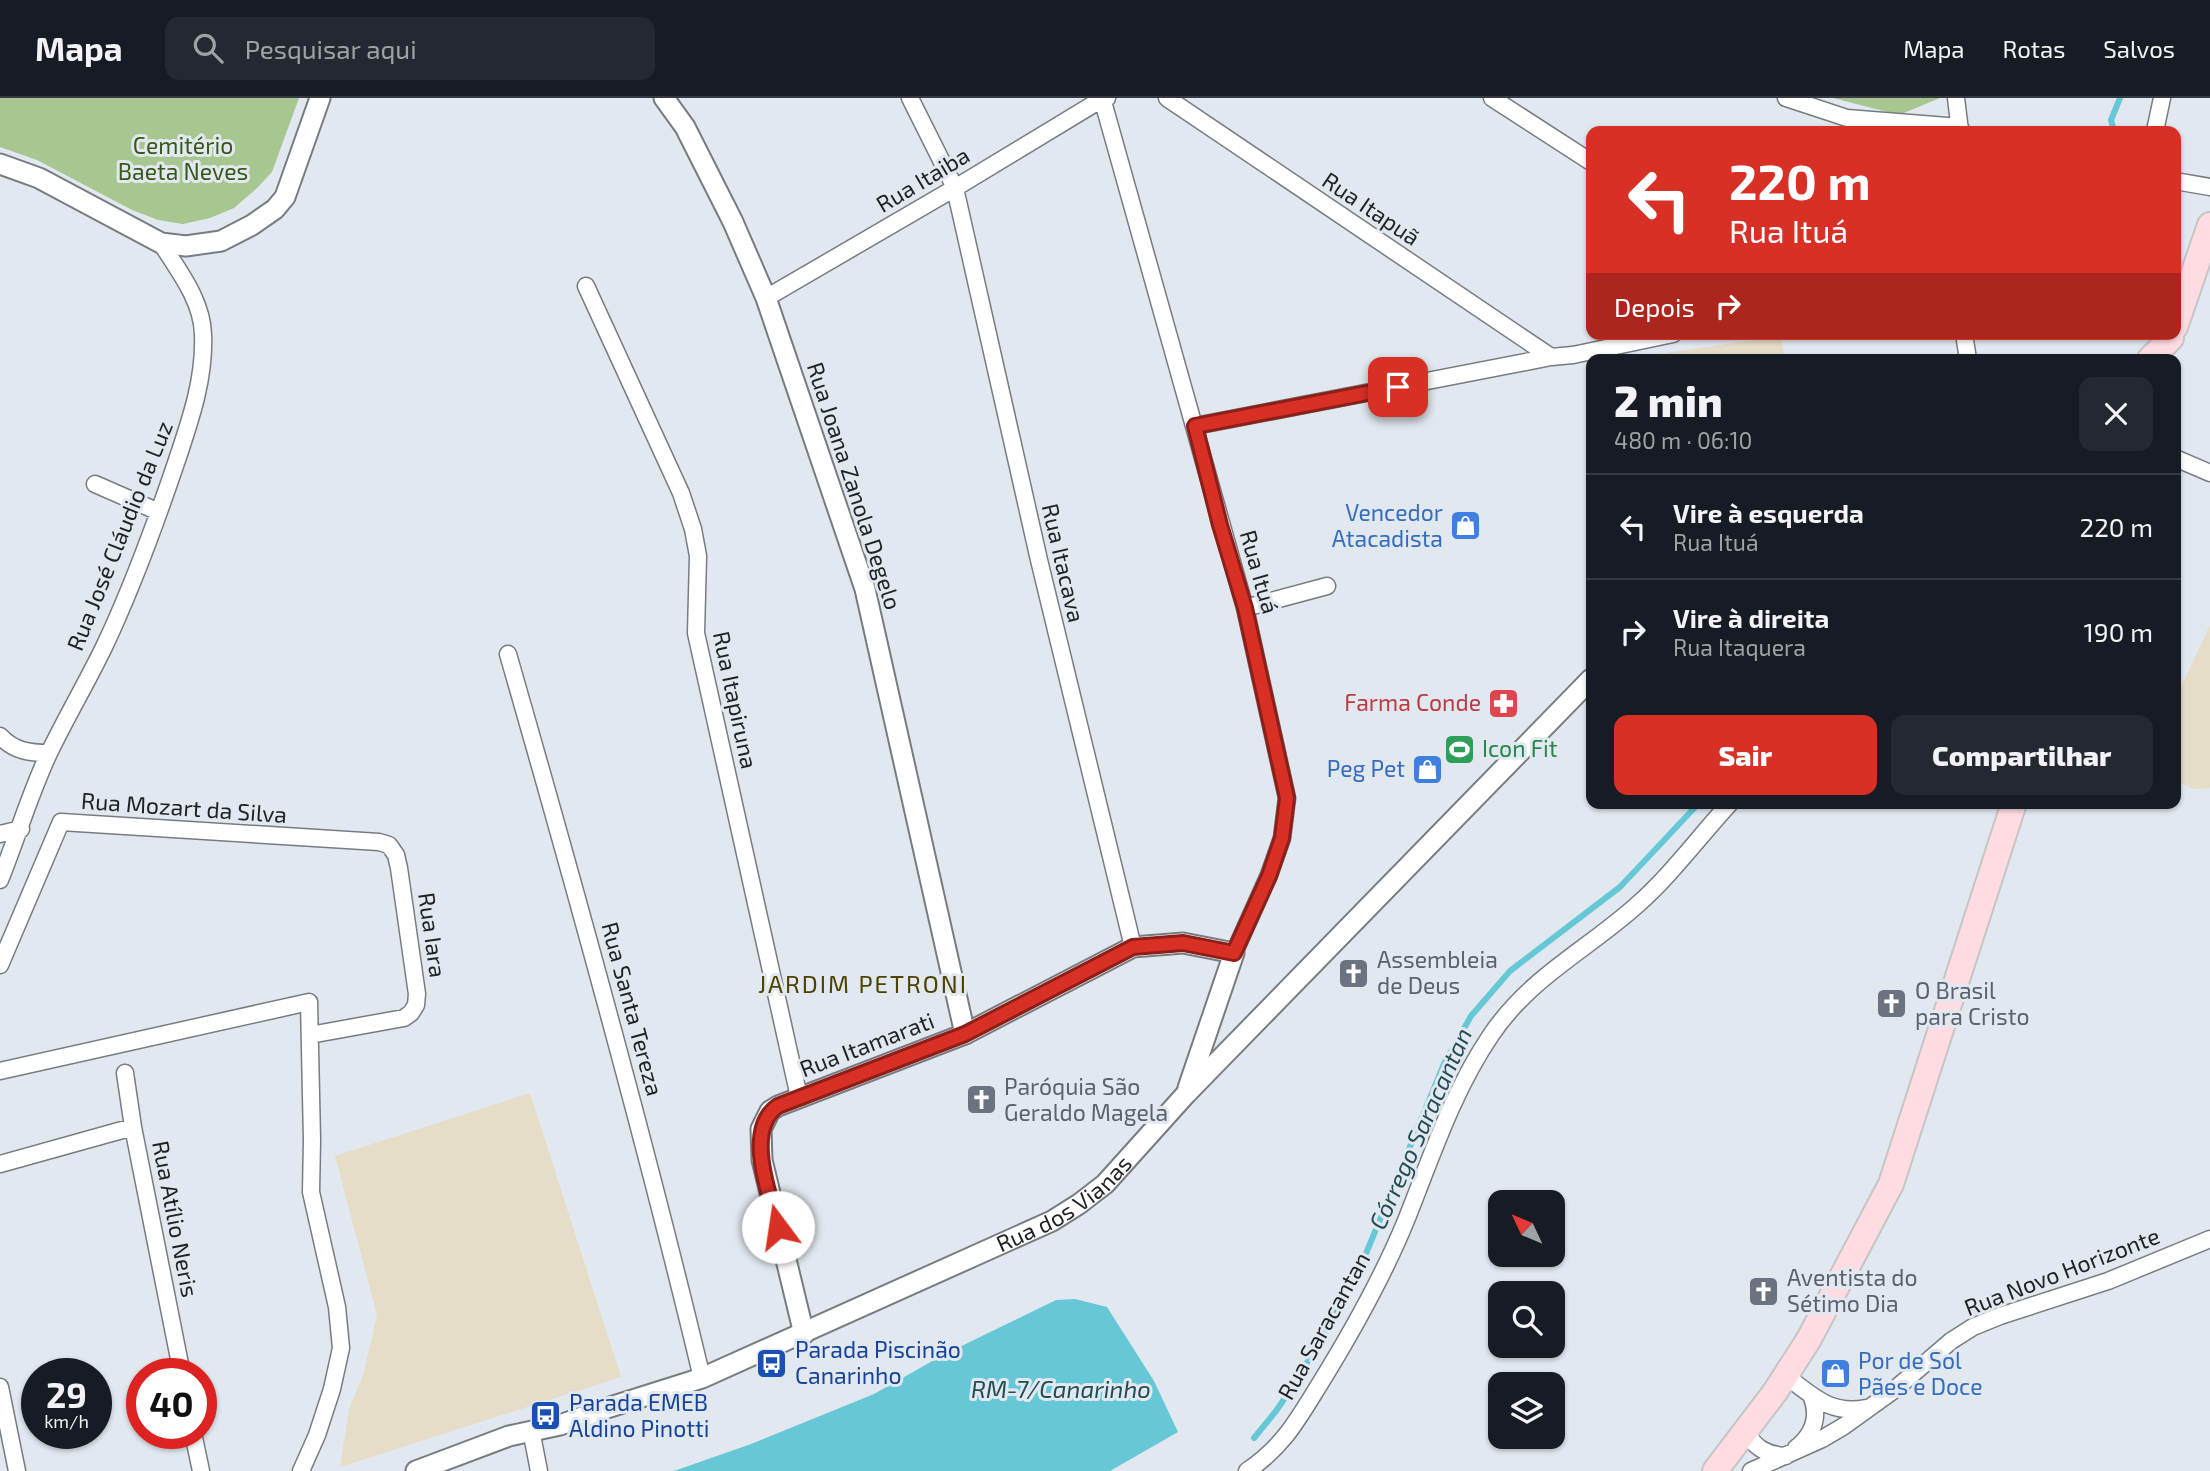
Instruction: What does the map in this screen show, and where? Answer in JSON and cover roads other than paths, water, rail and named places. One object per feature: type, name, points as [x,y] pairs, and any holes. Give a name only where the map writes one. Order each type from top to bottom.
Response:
[{"type":"main road","points":[[2181,319],[2204,270],[2210,225]]},
{"type":"main road","points":[[2156,354],[2171,340]]},
{"type":"main road","points":[[1714,1471],[1786,1376],[1809,1339],[1894,1177],[2012,809]]},
{"type":"street","points":[[0,164],[39,178],[161,243],[186,247],[221,241],[252,225],[275,209],[285,197],[320,98]]},
{"type":"street","name":"Rua Joana Zanola Degelo","points":[[664,98],[685,127],[733,222],[766,298],[865,589],[965,1034]]},
{"type":"street","name":"Rua Itacava","points":[[910,98],[956,188],[1038,560],[1133,947]]},
{"type":"street","name":"Rua Itaiba","points":[[766,298],[956,188],[1103,98]]},
{"type":"street","name":"Rua Ituá","points":[[1103,98],[1245,608],[1287,798],[1282,838],[1269,876],[1234,953],[1186,1094]]},
{"type":"street","name":"Rua Itapuã","points":[[1167,98],[1551,357]]},
{"type":"street","points":[[1492,98],[1586,159]]},
{"type":"street","points":[[1786,98],[1847,118],[1929,126]]},
{"type":"street","points":[[1956,98],[1960,126]]},
{"type":"street","points":[[2156,126],[2162,98]]},
{"type":"street","points":[[2181,182],[2210,187]]},
{"type":"street","name":"Rua José Cláudio da Luz","points":[[0,880],[49,753],[109,635],[159,512],[192,414],[203,366],[204,331],[187,285],[161,243]]},
{"type":"street","name":"Rua Itapiruna","points":[[586,286],[681,493],[693,529],[698,556],[696,633],[799,1097]]},
{"type":"street","points":[[1195,426],[1644,340]]},
{"type":"street","points":[[2181,461],[2210,473]]},
{"type":"street","points":[[95,484],[159,512]]},
{"type":"street","points":[[1245,608],[1327,586]]},
{"type":"street","name":"Rua Santa Tereza","points":[[508,653],[578,897],[645,1146],[702,1378]]},
{"type":"street","name":"Rua dos Vianas","points":[[416,1471],[438,1467],[531,1430],[560,1425],[702,1378],[1052,1222],[1079,1204],[1105,1184],[1186,1094],[1586,684]]},
{"type":"street","points":[[0,736],[10,747],[28,753],[49,753]]},
{"type":"street","name":"Rua Saracantan","points":[[1247,1471],[1270,1455],[1284,1439],[1333,1364],[1401,1231],[1461,1086],[1493,1031],[1520,997],[1539,979],[1637,905],[1666,877],[1725,809]]},
{"type":"street","name":"Rua Mozart da Silva","points":[[0,965],[61,822],[304,839]]},
{"type":"street","points":[[0,834],[21,829]]},
{"type":"street","name":"Rua Iara","points":[[304,839],[379,842],[393,849],[399,868],[417,994],[416,1005],[404,1018],[310,1035]]},
{"type":"street","name":"Rua Itamarati","points":[[804,1334],[762,1160],[760,1136],[770,1111],[799,1097],[965,1034],[1133,947],[1183,943],[1234,953]]},
{"type":"street","points":[[0,1071],[309,1002],[311,1192],[334,1294],[341,1348],[332,1389],[317,1435],[301,1471]]},
{"type":"street","name":"Rua Atílio Neris","points":[[125,1073],[133,1127],[179,1358]]},
{"type":"street","points":[[0,1164],[133,1127]]},
{"type":"street","name":"Rua Novo Horizonte","points":[[1751,1471],[1844,1426],[1894,1390],[1951,1341],[1973,1327],[2108,1281],[2210,1239]]},
{"type":"street","points":[[1786,1376],[1811,1395],[1840,1410],[1868,1408]]},
{"type":"street","points":[[0,1387],[17,1471]]},
{"type":"street","points":[[1746,1431],[1752,1442],[1764,1452],[1786,1456],[1800,1446],[1812,1429],[1816,1415],[1811,1395]]},
{"type":"street","points":[[531,1430],[539,1471]]},
{"type":"street","points":[[197,1449],[201,1471]]},
{"type":"water","name":"RM-7/Canarinho","points":[[1075,1299],[1107,1307],[1154,1381],[1178,1432],[1110,1471],[674,1471],[751,1444],[874,1394],[943,1355],[1056,1300]]},
{"type":"waterway","name":"Córrego Saracantan","points":[[2113,126],[2111,120],[2120,98]]},
{"type":"waterway","name":"Córrego Saracantan","points":[[1254,1438],[1289,1392],[1358,1273],[1444,1064],[1471,1016],[1510,971],[1620,887],[1693,809]]},
{"type":"place","name":"Vencedor Atacadista","points":[[1466,526]]},
{"type":"place","name":"Farma Conde","points":[[1504,703]]},
{"type":"place","name":"Icon Fit","points":[[1459,749]]},
{"type":"place","name":"Peg Pet","points":[[1428,769]]},
{"type":"place","name":"Assembleia de Deus","points":[[1354,973]]},
{"type":"place","name":"O Brasil para Cristo","points":[[1892,1004]]},
{"type":"place","name":"Paróquia São Geraldo Magela","points":[[981,1100]]},
{"type":"place","name":"Aventista do Sétimo Dia","points":[[1764,1291]]},
{"type":"place","name":"Parada Piscinão Canarinho","points":[[772,1363]]},
{"type":"place","name":"Por de Sol Pães e Doce","points":[[1835,1374]]},
{"type":"place","name":"Parada EMEB Aldino Pinotti","points":[[546,1416]]},
{"type":"district","name":"JARDIM PETRONI","points":[[863,985]]},
{"type":"park label","name":"Cemitério Baeta Neves","points":[[183,159]]}]
